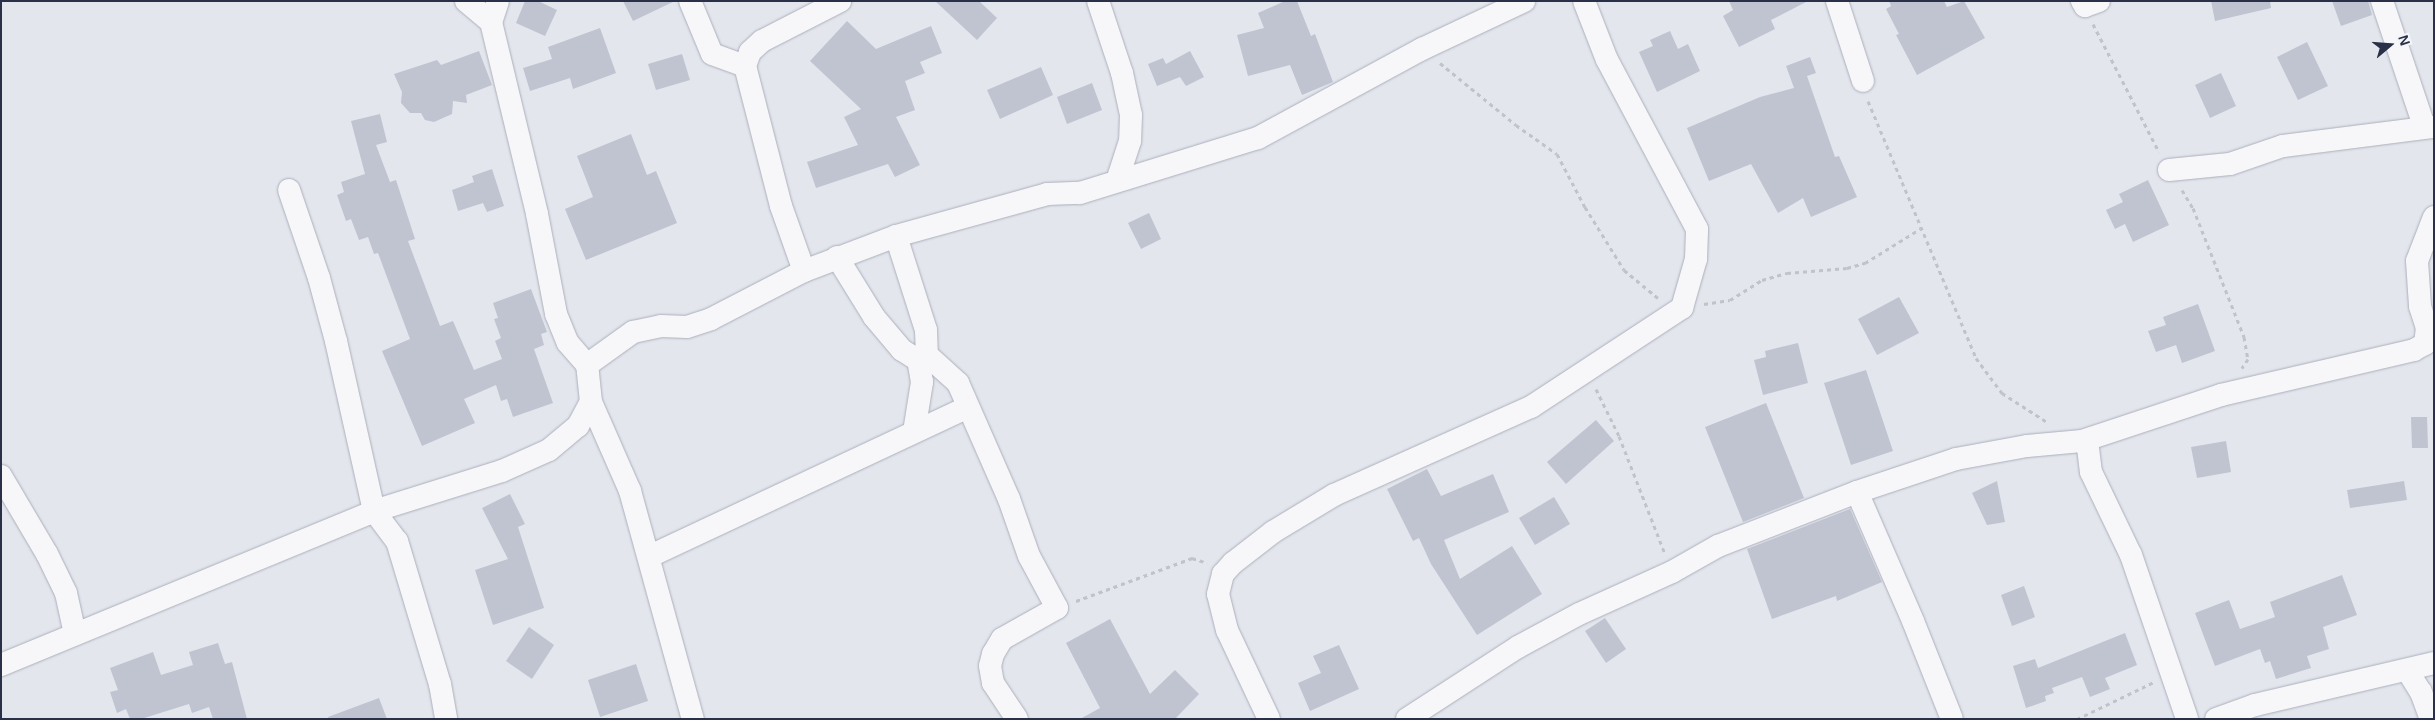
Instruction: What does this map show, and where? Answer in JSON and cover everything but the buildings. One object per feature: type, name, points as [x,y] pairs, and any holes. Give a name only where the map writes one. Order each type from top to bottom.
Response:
[{"type":"street","points":[[466,1],[494,12],[536,205],[556,314],[568,343],[587,365],[591,402],[630,491],[650,556],[693,719]]},
{"type":"street","points":[[690,1],[712,54],[745,66]]},
{"type":"street","points":[[804,271],[782,206],[745,66],[750,52],[762,41],[840,1]]},
{"type":"street","points":[[1098,1],[1122,72],[1131,115],[1130,141],[1117,181]]},
{"type":"street","points":[[587,365],[633,332],[661,326],[687,327],[711,319],[804,271],[896,236],[1047,194],[1080,193],[1258,138],[1422,48],[1524,1]]},
{"type":"street","points":[[1269,719],[1227,630],[1218,594],[1223,574],[1251,547],[1334,495],[1531,407],[1586,368],[1678,311],[1696,259],[1697,230],[1607,60],[1584,1]]},
{"type":"street","points":[[1837,1],[1863,81]]},
{"type":"street","points":[[2169,170],[2230,164],[2283,146],[2429,127],[2382,1]]},
{"type":"street","points":[[1130,141],[1148,172]]},
{"type":"street","points":[[289,190],[319,278],[336,340],[374,511],[397,542],[440,684],[446,719]]},
{"type":"street","points":[[1407,719],[1535,638],[1578,614],[1672,572],[1718,546],[1857,492],[1956,459],[2027,446],[2085,441],[2221,395],[2414,350],[2425,344],[2427,328],[2420,306],[2417,261],[2434,217]]},
{"type":"street","points":[[896,236],[926,330],[922,358],[922,382],[914,432]]},
{"type":"street","points":[[837,257],[874,317],[902,350],[922,358],[958,383],[1008,498],[1029,556],[1056,608],[1002,639],[993,654],[990,666],[993,683],[1017,719]]},
{"type":"street","points":[[1,665],[374,511],[502,471],[549,450],[578,426],[591,402]]},
{"type":"street","points":[[650,556],[968,407]]},
{"type":"street","points":[[2085,441],[2091,472],[2132,555],[2187,719]]},
{"type":"street","points":[[1,476],[47,554],[66,593],[75,634]]},
{"type":"street","points":[[1857,492],[1913,621],[1952,719]]},
{"type":"street","points":[[2216,719],[2255,705],[2408,670],[2434,662]]},
{"type":"street","points":[[2408,670],[2421,692],[2431,719]]},
{"type":"path","points":[[2089,3],[2128,96],[2169,170],[2193,208],[2244,336],[2248,359],[2221,395]]},
{"type":"path","points":[[1422,48],[1557,154],[1585,207],[1624,270],[1678,311],[1730,300],[1762,280],[1787,273],[1847,268],[1865,263],[1920,229]]},
{"type":"path","points":[[1863,81],[1874,120],[1976,358],[2002,393],[2031,414],[2085,441]]},
{"type":"path","points":[[1586,368],[1619,436],[1672,572]]},
{"type":"path","points":[[1056,608],[1192,558],[1210,564],[1223,574]]},
{"type":"path","points":[[2078,719],[2172,674]]}]
